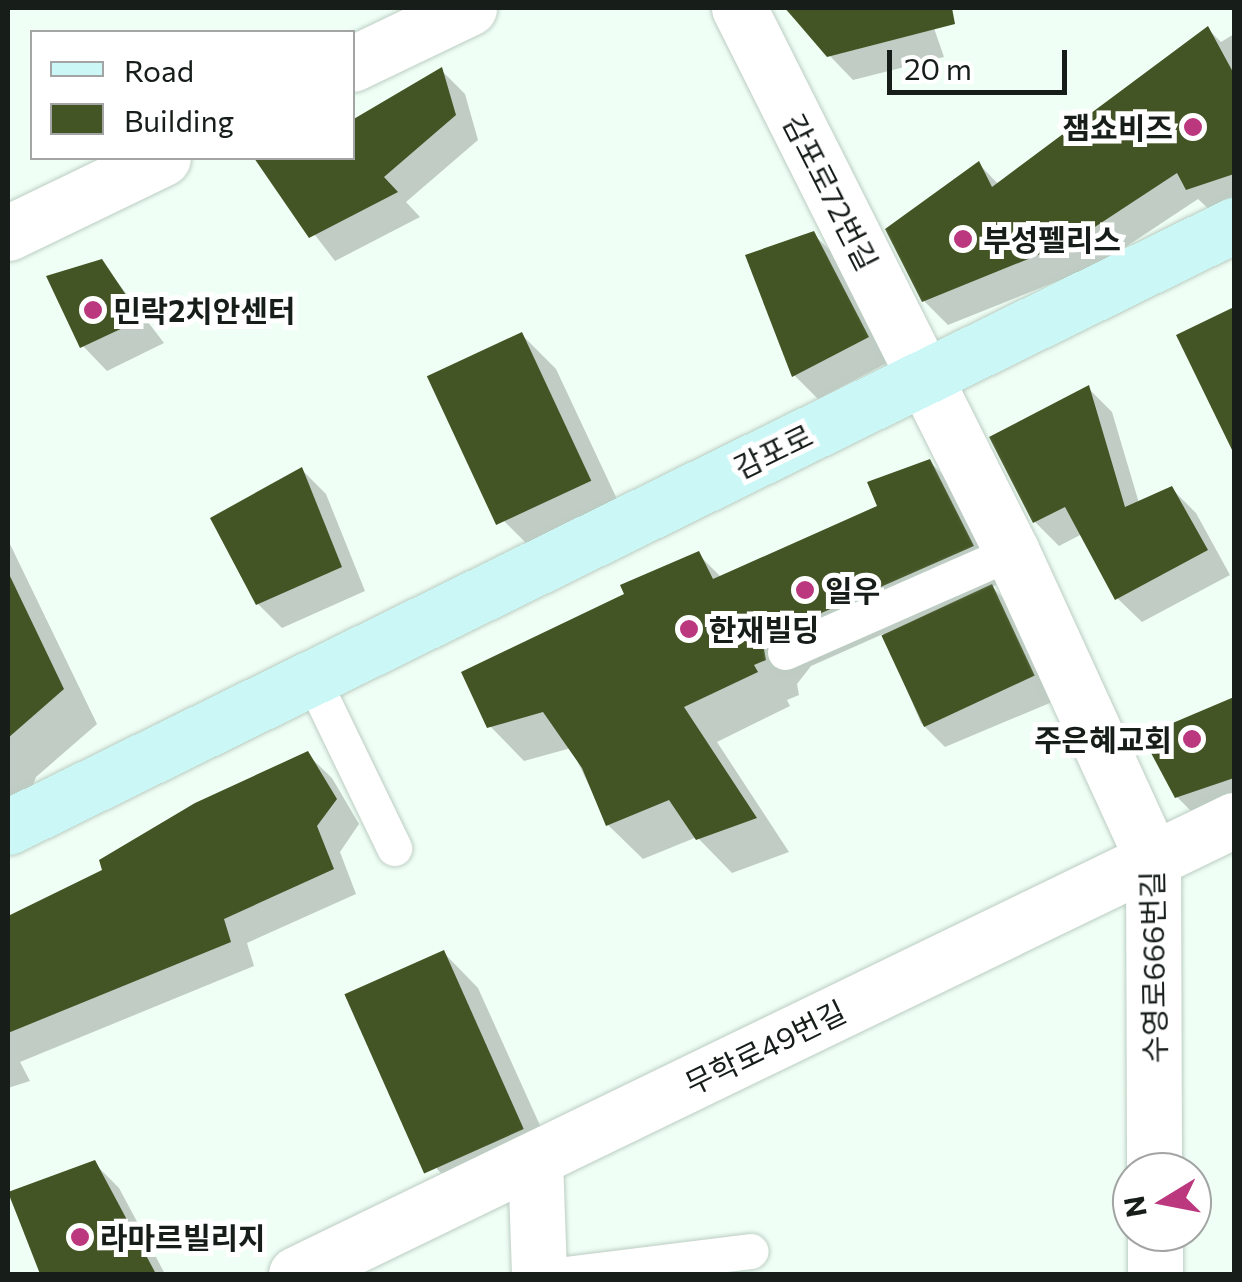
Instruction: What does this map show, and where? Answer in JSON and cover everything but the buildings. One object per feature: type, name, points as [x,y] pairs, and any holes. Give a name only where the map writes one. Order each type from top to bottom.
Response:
[{"type":"street","points":[[355,63],[469,8]]},
{"type":"street","name":"감포로72번길","points":[[739,8],[924,378]]},
{"type":"street","points":[[8,234],[158,160]]},
{"type":"street","name":"감포로","points":[[8,827],[1234,225]]},
{"type":"street","name":"수영로666번길","points":[[924,378],[1012,552],[1153,860],[1154,1152]]},
{"type":"street","name":"무학로49번길","points":[[296,1274],[1234,820]]},
{"type":"street","points":[[1153,860],[1234,859]]},
{"type":"street","points":[[535,1158],[539,1274]]},
{"type":"lane","points":[[784,652],[1012,552]]},
{"type":"lane","points":[[312,678],[394,848]]},
{"type":"lane","points":[[566,1274],[751,1251]]},
{"type":"place","name":"잼쇼비즈","points":[[1193,127]]},
{"type":"place","name":"부성펠리스","points":[[963,239]]},
{"type":"place","name":"민락2치안센터","points":[[93,310]]},
{"type":"place","name":"일우","points":[[805,590]]},
{"type":"place","name":"한재빌딩","points":[[689,629]]},
{"type":"place","name":"주은혜교회","points":[[1192,739]]},
{"type":"place","name":"라마르빌리지","points":[[80,1237]]}]
